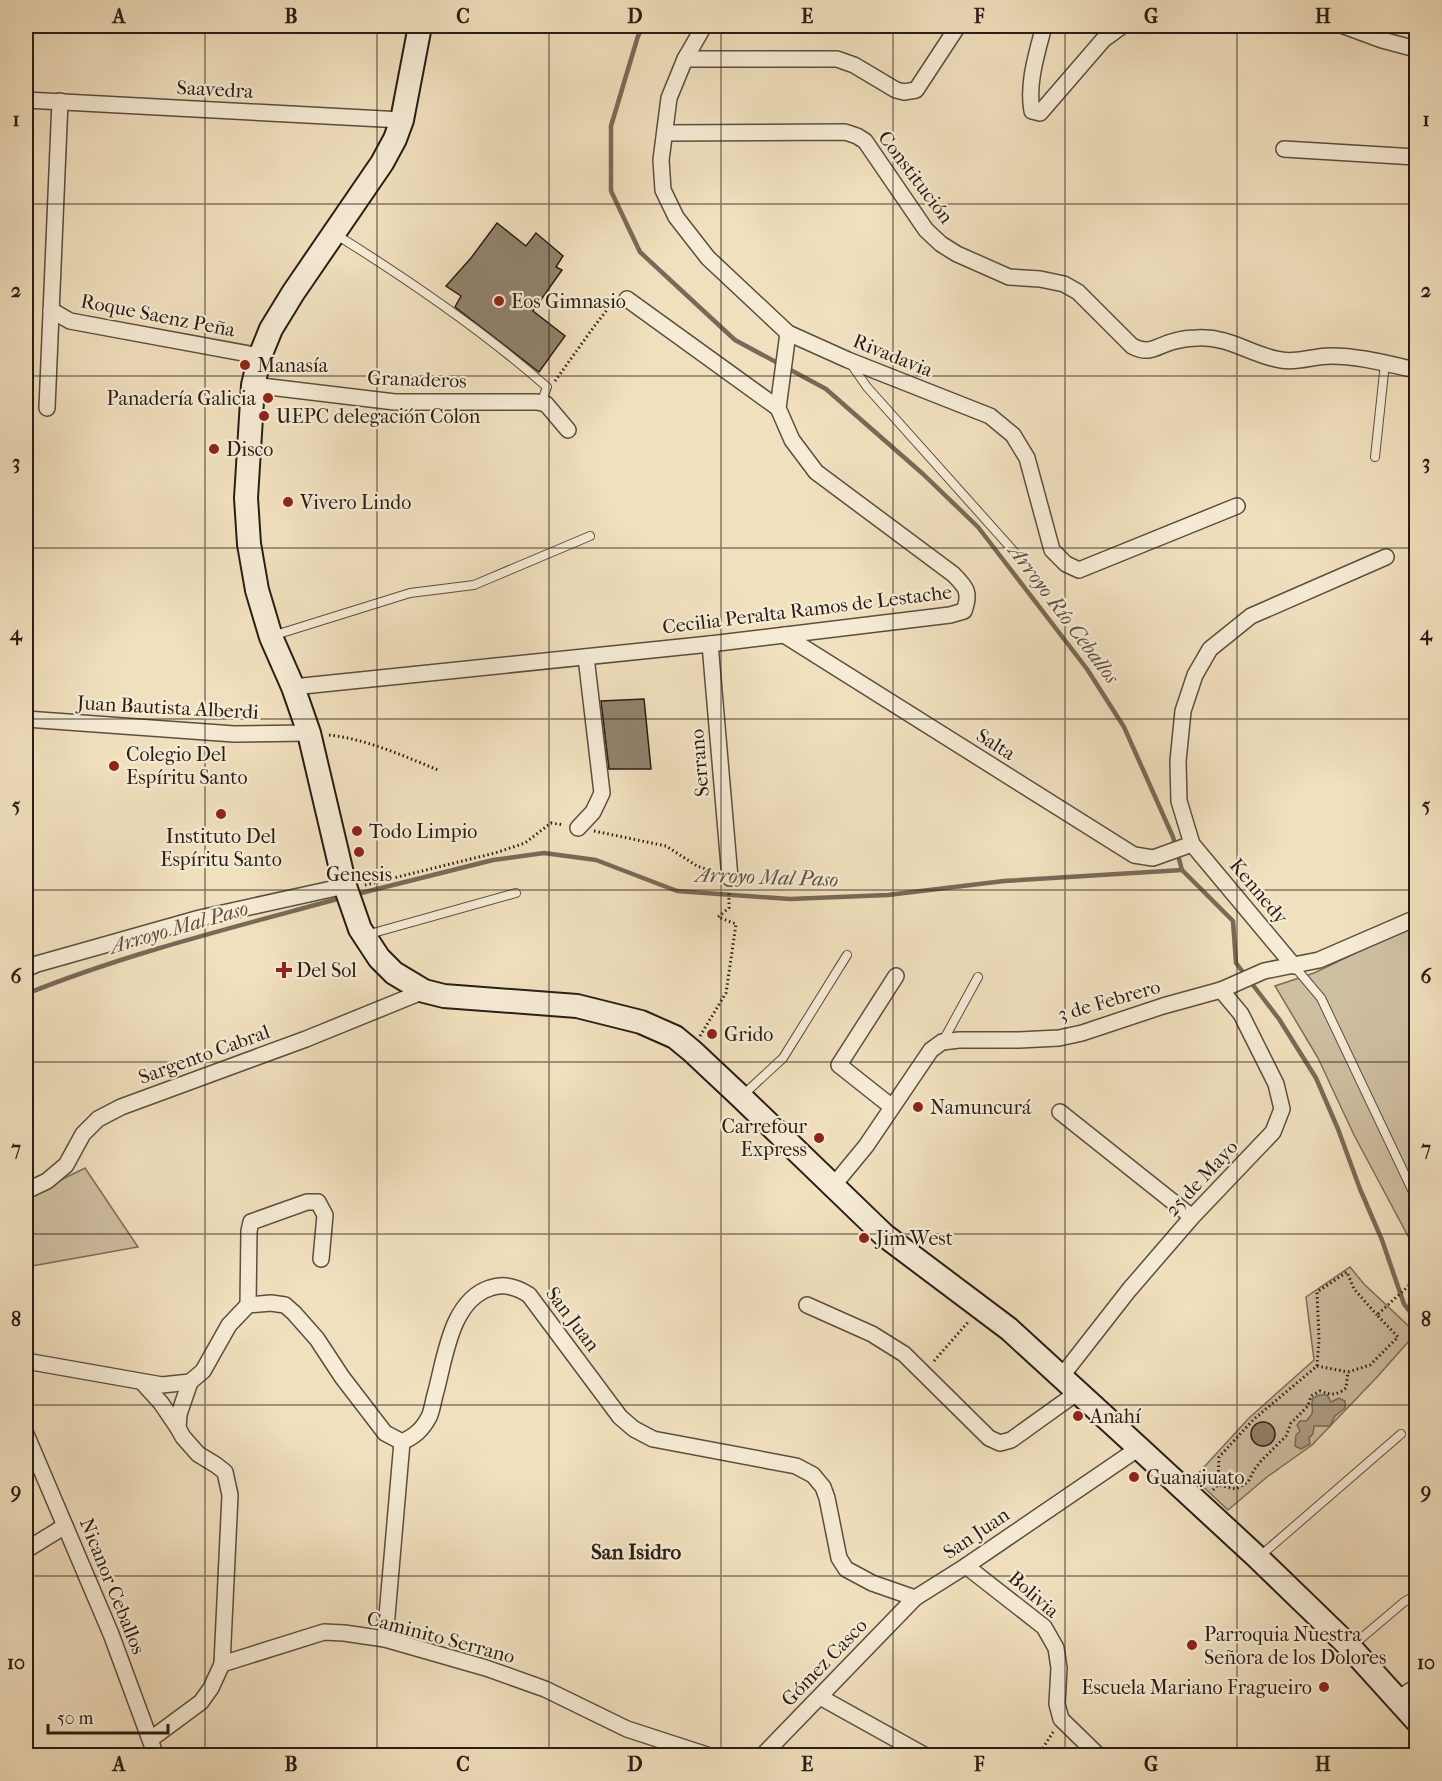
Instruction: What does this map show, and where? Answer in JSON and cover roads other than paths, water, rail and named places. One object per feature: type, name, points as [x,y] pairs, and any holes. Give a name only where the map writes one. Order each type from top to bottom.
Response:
[{"type":"main road","points":[[420,26],[402,120],[395,139],[382,163],[271,329],[260,356],[253,385],[246,498],[249,544],[257,590],[271,636],[293,687],[309,733],[345,886],[360,928],[379,958],[394,974],[424,992],[444,996],[577,1006],[641,1022],[675,1037],[741,1097],[884,1235],[1009,1329],[1070,1384],[1258,1558],[1350,1647],[1416,1720]]},
{"type":"street","name":"Rivadavia","points":[[704,26],[684,59],[669,98],[661,160],[663,190],[676,217],[708,258],[788,333],[990,416],[1013,435],[1027,458],[1052,550],[1066,564],[1079,570],[1237,506]]},
{"type":"street","points":[[684,59],[837,59],[854,65],[896,90],[904,92],[916,90],[958,26]]},
{"type":"street","points":[[1044,26],[1032,74],[1030,99],[1032,111],[1040,113],[1103,40],[1122,26]]},
{"type":"street","points":[[1344,26],[1416,49]]},
{"type":"street","name":"Saavedra","points":[[26,100],[402,120]]},
{"type":"street","points":[[48,408],[60,101]]},
{"type":"street","name":"Constitución","points":[[665,133],[845,132],[857,136],[865,141],[926,230],[941,244],[957,254],[1009,277],[1040,279],[1064,284],[1078,292],[1132,346],[1141,351],[1152,350],[1173,341],[1214,338],[1232,342],[1277,360],[1296,361],[1329,356],[1361,358],[1416,370]]},
{"type":"street","points":[[1284,148],[1416,158]]},
{"type":"street","points":[[627,298],[777,408],[788,333]]},
{"type":"street","name":"Roque Saenz Peña","points":[[51,310],[70,321],[260,356]]},
{"type":"street","name":"Granaderos","points":[[253,385],[395,402],[541,403]]},
{"type":"street","points":[[541,403],[568,430]]},
{"type":"street","name":"Cecilia Peralta Ramos de Lestache","points":[[293,687],[710,644],[950,615],[964,611],[968,600],[965,587],[953,574],[816,472],[792,440],[777,408]]},
{"type":"street","points":[[1185,846],[1179,801],[1178,760],[1183,711],[1195,675],[1210,649],[1251,616],[1386,557]]},
{"type":"street","name":"Salta","points":[[784,635],[1134,855],[1153,858],[1185,846]]},
{"type":"street","name":"Serrano","points":[[710,644],[729,884]]},
{"type":"street","points":[[578,828],[593,812],[602,793],[586,657]]},
{"type":"street","name":"Juan Bautista Alberdi","points":[[26,719],[234,734],[309,733]]},
{"type":"street","name":"Kennedy","points":[[1185,846],[1294,966]]},
{"type":"street","points":[[26,969],[200,918],[345,886]]},
{"type":"street","name":"3 de Febrero","points":[[942,1042],[1059,1038],[1082,1033],[1226,987],[1264,971],[1319,960],[1416,918]]},
{"type":"street","points":[[892,1107],[839,1065],[896,976]]},
{"type":"street","name":"25 de Mayo","points":[[807,1305],[872,1334],[903,1354],[988,1438],[1000,1443],[1011,1440],[1070,1384],[1129,1290],[1192,1217],[1273,1132],[1282,1109],[1276,1084],[1226,987]]},
{"type":"street","name":"Sargento Cabral","points":[[26,1191],[48,1181],[66,1166],[83,1134],[98,1119],[121,1107],[306,1039],[424,992]]},
{"type":"street","points":[[833,1186],[866,1146],[931,1050],[942,1042]]},
{"type":"street","points":[[1060,1112],[1192,1217]]},
{"type":"street","points":[[248,1305],[251,1222],[308,1202],[318,1202],[325,1215],[321,1259]]},
{"type":"street","name":"San Juan","points":[[402,1442],[417,1435],[429,1416],[453,1326],[461,1311],[481,1291],[498,1285],[519,1288],[529,1294],[620,1417],[634,1430],[653,1439],[796,1466],[813,1475],[823,1486],[839,1558],[846,1569],[872,1583],[915,1598],[1139,1448]]},
{"type":"street","points":[[178,1428],[179,1414],[190,1382],[203,1371],[229,1325],[248,1305],[271,1303],[285,1305],[294,1312],[385,1433],[402,1442],[385,1639]]},
{"type":"street","points":[[26,1361],[162,1385],[190,1382]]},
{"type":"street","points":[[142,1382],[161,1403],[183,1437],[198,1454],[225,1472],[230,1495],[222,1664],[211,1688],[201,1702],[151,1739]]},
{"type":"street","name":"Nicanor Ceballos","points":[[26,1434],[111,1634],[156,1755]]},
{"type":"street","points":[[26,1550],[65,1526]]},
{"type":"street","name":"Bolivia","points":[[966,1566],[1044,1627],[1056,1648],[1059,1668],[1057,1704],[1061,1719],[1099,1755]]},
{"type":"street","name":"Gómez Casco","points":[[762,1755],[915,1598]]},
{"type":"street","name":"Caminito Serrano","points":[[222,1664],[324,1632],[385,1639],[486,1668],[545,1689],[627,1729],[710,1755]]},
{"type":"street","points":[[1397,1699],[1416,1688]]},
{"type":"street","points":[[820,1696],[926,1755]]},
{"type":"lane","points":[[334,234],[465,320],[525,368],[547,387],[541,403]]},
{"type":"lane","points":[[849,360],[867,387],[1018,556]]},
{"type":"lane","points":[[1375,457],[1384,363]]},
{"type":"lane","points":[[271,636],[410,593],[474,585],[590,536]]},
{"type":"lane","points":[[365,935],[516,892]]},
{"type":"lane","points":[[741,1097],[783,1058],[847,955]]},
{"type":"lane","points":[[1294,966],[1321,998],[1416,1198]]},
{"type":"lane","points":[[942,1042],[978,977]]},
{"type":"lane","points":[[1258,1558],[1401,1434]]},
{"type":"lane","points":[[1350,1647],[1416,1594]]},
{"type":"waterway","name":"Arroyo Río Ceballos","points":[[644,26],[638,36],[611,126],[611,191],[640,252],[735,340],[826,389],[923,474],[978,527],[1087,669],[1124,727],[1173,837],[1182,870],[1233,921],[1236,963],[1279,1019],[1316,1078],[1382,1240],[1404,1304],[1416,1319]]},
{"type":"waterway","name":"Arroyo Mal Paso","points":[[361,893],[493,860],[544,853],[596,860],[677,891],[790,899],[888,895],[1004,881],[1182,870]]},
{"type":"waterway","name":"Arroyo Mal Paso","points":[[26,994],[143,953],[341,898]]},
{"type":"place","name":"Eos Gimnasio","points":[[499,301]]},
{"type":"place","name":"Manasía","points":[[245,365]]},
{"type":"place","name":"Panadería Galicia","points":[[268,398]]},
{"type":"place","name":"UEPC delegación Colon","points":[[264,416]]},
{"type":"place","name":"Disco","points":[[214,449]]},
{"type":"place","name":"Vivero Lindo","points":[[288,502]]},
{"type":"place","name":"Colegio Del Espíritu Santo","points":[[114,766]]},
{"type":"place","name":"Instituto Del Espíritu Santo","points":[[221,814]]},
{"type":"place","name":"Todo Limpio","points":[[357,831]]},
{"type":"place","name":"Genesis","points":[[359,852]]},
{"type":"place","name":"Del Sol","points":[[284,970]]},
{"type":"place","name":"Grido","points":[[712,1034]]},
{"type":"place","name":"Namuncurá","points":[[918,1107]]},
{"type":"place","name":"Carrefour Express","points":[[819,1138]]},
{"type":"place","name":"Jim West","points":[[864,1238]]},
{"type":"place","name":"Anahí","points":[[1078,1416]]},
{"type":"place","name":"Guanajuato","points":[[1134,1477]]},
{"type":"place","name":"Parroquia Nuestra Señora de los Dolores","points":[[1192,1645]]},
{"type":"place","name":"Escuela Mariano Fragueiro","points":[[1324,1687]]},
{"type":"district","name":"San Isidro","points":[[636,1552]]}]
